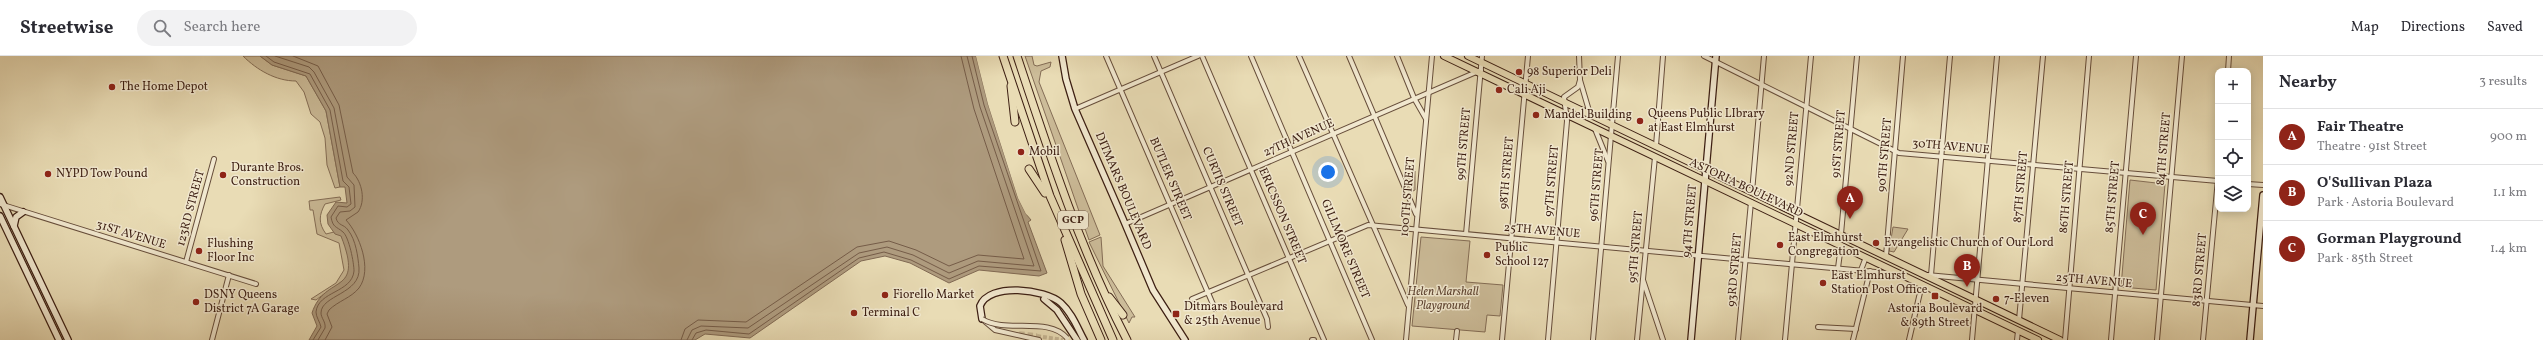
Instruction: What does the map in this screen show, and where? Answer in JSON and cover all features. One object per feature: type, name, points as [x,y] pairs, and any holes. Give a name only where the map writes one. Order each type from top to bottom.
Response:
[{"type":"highway","name":"GCP","points":[[1003,56],[1054,207],[1113,340]]},
{"type":"highway","name":"GCP","points":[[1017,56],[1063,193],[1100,285],[1127,340]]},
{"type":"highway","points":[[1011,80],[1011,101],[1015,122]]},
{"type":"highway","points":[[1029,169],[1054,207]]},
{"type":"highway","points":[[1060,221],[1081,294],[1101,340]]},
{"type":"highway","points":[[1100,285],[1122,315]]},
{"type":"main road","name":"ASTORIA BOULEVARD","points":[[1444,56],[2038,340]]},
{"type":"main road","name":"ASTORIA BOULEVARD","points":[[1468,56],[1482,59],[1525,84],[2060,340]]},
{"type":"street","name":"DITMARS BOULEVARD","points":[[1062,56],[1066,79],[1075,109],[1154,290],[1185,340]]},
{"type":"street","name":"BUTLER STREET","points":[[1106,56],[1215,309]]},
{"type":"street","name":"CURTIS STREET","points":[[1154,56],[1267,319],[1268,327]]},
{"type":"street","points":[[1075,109],[1198,56]]},
{"type":"street","name":"ERICSSON STREET","points":[[1202,56],[1324,340]]},
{"type":"street","name":"GILLMORE STREET","points":[[1252,56],[1372,340]]},
{"type":"street","points":[[1300,56],[1409,306]]},
{"type":"street","points":[[1349,56],[1417,216]]},
{"type":"street","points":[[1397,56],[1414,98],[1426,119]]},
{"type":"street","name":"100TH STREET","points":[[1406,340],[1432,56]]},
{"type":"street","name":"98TH STREET","points":[[1502,340],[1528,56]]},
{"type":"street","points":[[1579,56],[1580,80],[1590,114]]},
{"type":"street","name":"96TH STREET","points":[[1593,340],[1618,56]]},
{"type":"street","points":[[1656,146],[1663,56]]},
{"type":"street","name":"30TH AVENUE","points":[[1704,56],[1715,59],[1895,151],[2126,173],[2215,180]]},
{"type":"street","points":[[1752,192],[1764,56]]},
{"type":"street","name":"92ND STREET","points":[[1785,340],[1810,56]]},
{"type":"street","name":"91ST STREET","points":[[1840,234],[1857,56]]},
{"type":"street","name":"90TH STREET","points":[[1886,256],[1903,56]]},
{"type":"street","points":[[1931,275],[1950,56]]},
{"type":"street","points":[[1972,340],[1976,279],[1997,56]]},
{"type":"street","name":"87TH STREET","points":[[2019,320],[2043,56]]},
{"type":"street","name":"86TH STREET","points":[[2065,340],[2089,56]]},
{"type":"street","name":"85TH STREET","points":[[2111,340],[2136,56]]},
{"type":"street","name":"84TH STREET","points":[[2157,340],[2182,56]]},
{"type":"street","points":[[2228,68],[2229,56]]},
{"type":"street","name":"99TH STREET","points":[[1466,234],[1479,72],[1482,59]]},
{"type":"street","name":"94TH STREET","points":[[1691,340],[1715,59]]},
{"type":"street","name":"27TH AVENUE","points":[[1125,224],[1414,98],[1479,72]]},
{"type":"street","points":[[1565,102],[1564,97],[1578,87],[1580,80]]},
{"type":"street","name":"97TH STREET","points":[[1548,340],[1566,114],[1565,102]]},
{"type":"street","points":[[1595,128],[1609,164]]},
{"type":"street","name":"95TH STREET","points":[[1637,340],[1654,157]]},
{"type":"street","name":"123RD STREET","points":[[186,262],[214,159]]},
{"type":"street","points":[[2251,184],[2263,185]]},
{"type":"street","points":[[2250,340],[2263,195]]},
{"type":"street","points":[[0,197],[2,205],[14,226],[68,340]]},
{"type":"street","points":[[1409,198],[1418,197]]},
{"type":"street","name":"93RD STREET","points":[[1738,340],[1750,202]]},
{"type":"street","name":"31ST AVENUE","points":[[2,205],[256,284]]},
{"type":"street","points":[[14,226],[16,217],[23,212]]},
{"type":"street","name":"83RD STREET","points":[[2204,340],[2215,212]]},
{"type":"street","points":[[0,216],[59,340]]},
{"type":"street","name":"25TH AVENUE","points":[[1192,299],[1368,225],[1903,275]]},
{"type":"street","points":[[1838,268],[1842,245]]},
{"type":"street","points":[[1861,270],[1866,257]]},
{"type":"street","points":[[1854,340],[1870,271]]},
{"type":"street","name":"25TH AVENUE","points":[[1924,274],[2263,306]]},
{"type":"street","points":[[212,340],[230,276]]},
{"type":"street","points":[[1643,278],[1663,340]]},
{"type":"street","points":[[1909,340],[1922,284]]},
{"type":"street","points":[[1039,340],[995,330],[982,319],[980,306],[990,293],[998,291],[1040,293],[1062,304],[1070,314],[1081,339]]},
{"type":"street","points":[[1044,299],[1057,310],[1081,339]]},
{"type":"street","points":[[982,319],[998,325],[1051,328],[1062,333],[1068,340]]},
{"type":"street","points":[[1818,326],[1856,329]]},
{"type":"street","name":"DITMARS BOULEVARD","points":[[1178,328],[1189,340]]},
{"type":"street","points":[[1456,340],[1457,331]]},
{"type":"street","points":[[2017,340],[2018,331]]},
{"type":"green space","points":[[243,56],[260,56],[272,65],[306,76],[326,111],[340,187],[335,188],[327,165],[325,138],[320,122],[311,114],[304,92],[296,81],[281,79],[267,74],[254,66]]},
{"type":"green space","points":[[1025,56],[1032,56],[1034,65],[1037,66],[1051,62],[1050,67],[1041,71],[1039,82],[1100,235],[1089,240]]},
{"type":"green space","points":[[1415,171],[1415,190],[1411,192],[1404,176]]},
{"type":"green space","points":[[2130,180],[2165,184],[2156,290],[2121,287]]},
{"type":"green space","points":[[340,197],[341,200],[325,204],[320,219],[323,230],[326,234],[334,232],[341,235],[349,261],[349,269],[343,281],[316,300],[311,299],[336,283],[344,270],[339,243],[317,234],[313,210],[310,210],[309,201]]},
{"type":"green space","points":[[1893,227],[1908,229],[1894,252],[1889,251]]},
{"type":"green space","points":[[1101,237],[1103,266],[1135,317],[1132,317],[1129,323],[1089,242]]},
{"type":"green space","name":"Helen Marshall Playground","points":[[1421,237],[1470,241],[1466,282],[1503,285],[1500,316],[1487,315],[1485,332],[1412,326]]},
{"type":"water","points":[[260,56],[976,56],[988,104],[1018,198],[1026,214],[1031,220],[1028,222],[1047,273],[1039,276],[979,270],[949,283],[910,263],[885,256],[861,261],[750,338],[705,334],[695,340],[309,340],[317,326],[312,313],[318,301],[325,293],[346,277],[348,268],[347,255],[341,236],[335,234],[328,224],[327,215],[336,202],[347,203],[345,187],[340,187],[326,111],[306,76],[272,65]]},
{"type":"pier","points":[[976,56],[978,56],[990,104],[1020,197],[1030,217],[1026,214],[1018,198],[988,104]]},
{"type":"tunnel","points":[[1019,334],[1037,336]]},
{"type":"tunnel","points":[[1037,336],[1063,340]]},
{"type":"place","name":"98 Superior Deli","points":[[1519,72]]},
{"type":"place","name":"The Home Depot","points":[[112,87]]},
{"type":"place","name":"Cali Aji","points":[[1499,90]]},
{"type":"place","name":"Mandel Building","points":[[1536,115]]},
{"type":"place","name":"Queens Public LIbrary at East Elmhurst","points":[[1640,121]]},
{"type":"place","name":"Mobil","points":[[1021,152]]},
{"type":"place","name":"NYPD Tow Pound","points":[[48,174]]},
{"type":"place","name":"Durante Bros. Construction","points":[[223,175]]},
{"type":"place","name":"Fair Theatre","points":[[1850,219]]},
{"type":"place","name":"Gorman Playground","points":[[2143,235]]},
{"type":"place","name":"Evangelistic Church of Our Lord","points":[[1876,243]]},
{"type":"place","name":"East Elmhurst Congregation","points":[[1780,245]]},
{"type":"place","name":"Flushing Floor Inc","points":[[199,251]]},
{"type":"place","name":"Public School 127","points":[[1487,255]]},
{"type":"place","name":"East Elmhurst Station Post Office","points":[[1823,283]]},
{"type":"place","name":"O'Sullivan Plaza","points":[[1967,287]]},
{"type":"place","name":"Fiorello Market","points":[[885,295]]},
{"type":"place","name":"Astoria Boulevard & 89th Street","points":[[1935,296]]},
{"type":"place","name":"7-Eleven","points":[[1996,299]]},
{"type":"place","name":"DSNY Queens District 7A Garage","points":[[196,302]]},
{"type":"place","name":"Terminal C","points":[[854,313]]},
{"type":"place","name":"Ditmars Boulevard & 25th Avenue","points":[[1176,314]]}]
